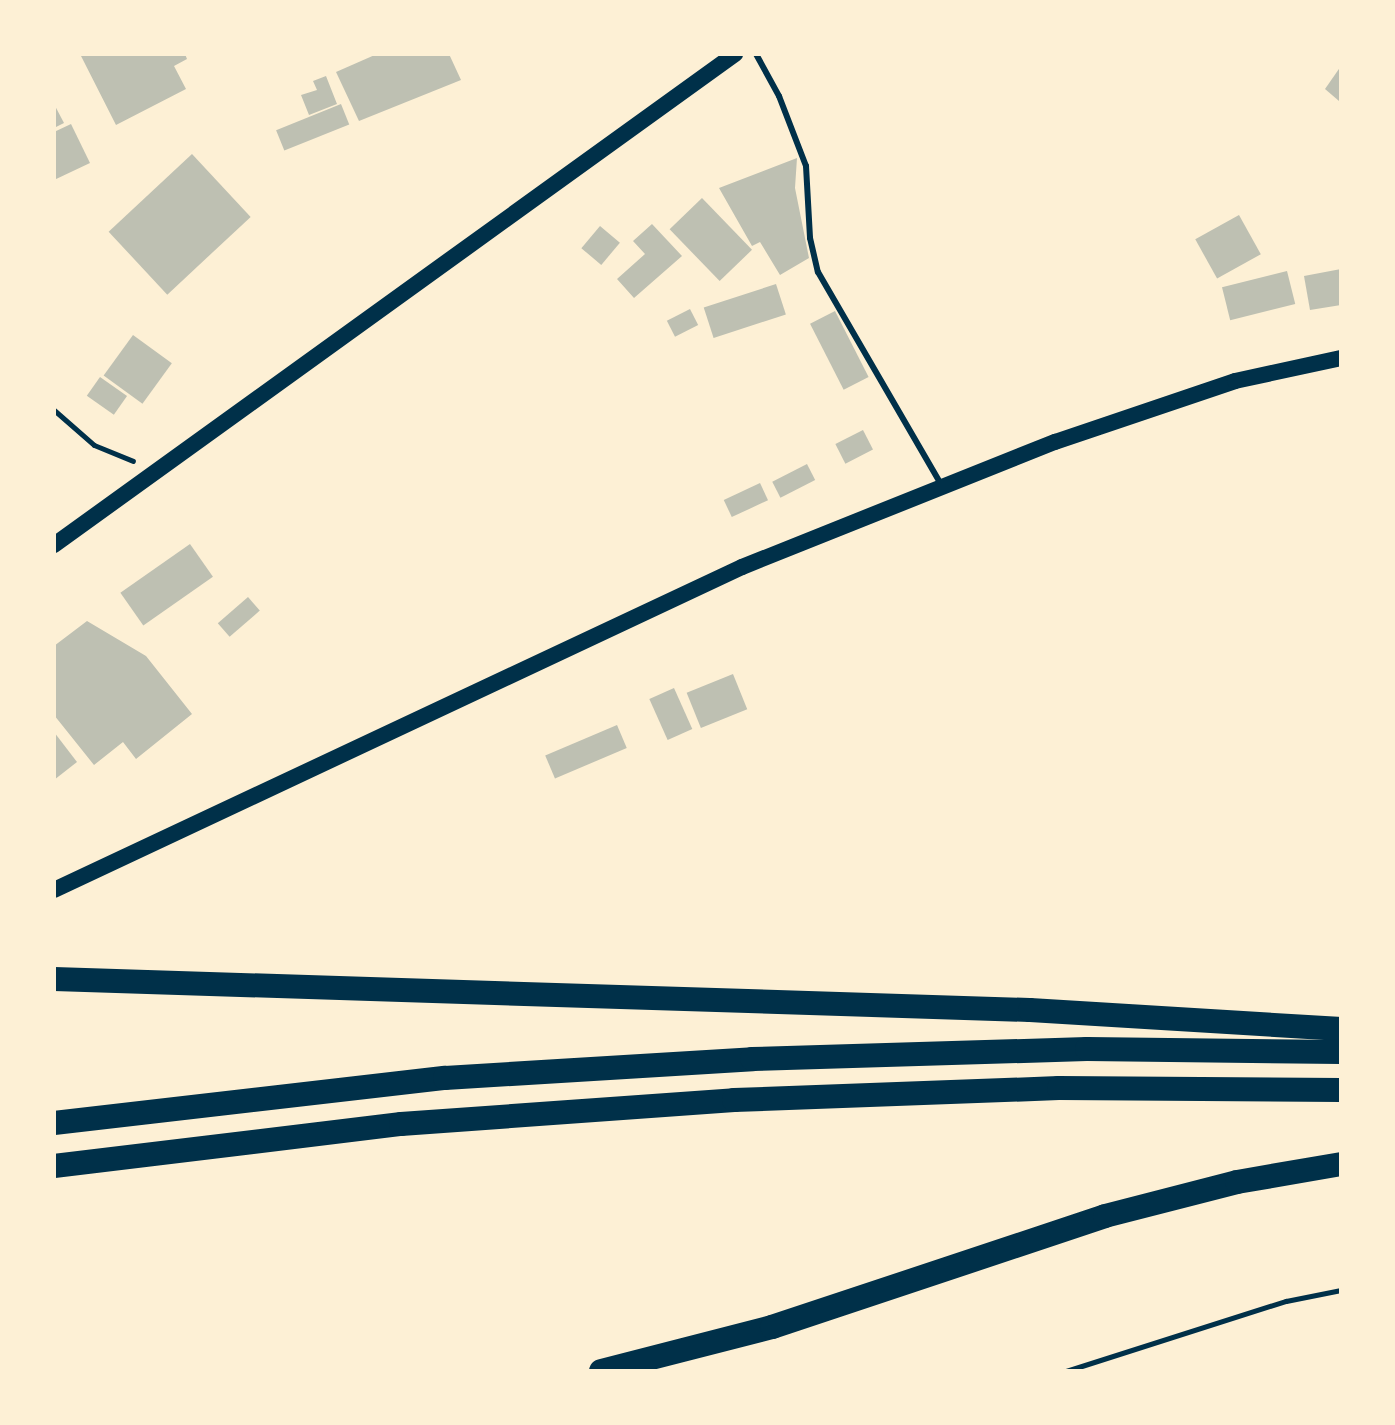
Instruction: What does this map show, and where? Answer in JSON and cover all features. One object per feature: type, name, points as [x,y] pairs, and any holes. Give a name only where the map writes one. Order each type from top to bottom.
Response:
[{"type":"highway","points":[[54,979],[1030,1010],[1341,1029]]},
{"type":"highway","points":[[54,1123],[445,1078],[752,1059],[1087,1049],[1341,1052]]},
{"type":"highway","points":[[54,1166],[401,1124],[734,1100],[1059,1088],[1341,1090]]},
{"type":"highway","points":[[601,1371],[772,1327],[1105,1216],[1237,1182],[1341,1164]]},
{"type":"main road","points":[[54,545],[735,54]]},
{"type":"main road","points":[[54,890],[742,567],[1055,442],[1235,381],[1341,358]]},
{"type":"lane","points":[[756,54],[779,96],[806,166],[810,238],[818,272],[942,487]]},
{"type":"path","points":[[54,410],[94,445],[156,470]]},
{"type":"path","points":[[1066,1371],[1272,1306],[1341,1290]]},
{"type":"building","points":[[80,54],[185,54],[187,59],[174,66],[186,89],[116,125]]},
{"type":"building","points":[[377,54],[449,54],[461,80],[359,121],[336,72]]},
{"type":"building","points":[[1341,66],[1341,99],[1339,101],[1325,89]]},
{"type":"building","points":[[326,76],[337,104],[309,115],[301,95],[317,90],[313,81]]},
{"type":"building","points":[[54,104],[64,123],[54,128]]},
{"type":"building","points":[[341,104],[349,124],[284,151],[276,130]]},
{"type":"building","points":[[71,124],[90,163],[54,180],[54,132]]},
{"type":"building","points":[[192,154],[251,217],[167,295],[109,232]]},
{"type":"building","points":[[797,158],[795,188],[809,258],[780,275],[760,242],[752,246],[719,188]]},
{"type":"building","points":[[702,198],[752,250],[720,281],[670,229]]},
{"type":"building","points":[[1239,215],[1261,254],[1217,279],[1195,239]]},
{"type":"building","points":[[652,224],[682,256],[634,298],[617,279],[645,254],[633,241]]},
{"type":"building","points":[[600,226],[620,243],[601,265],[581,248]]},
{"type":"building","points":[[1341,269],[1341,305],[1310,310],[1304,276]]},
{"type":"building","points":[[1287,271],[1295,304],[1230,320],[1222,287]]},
{"type":"building","points":[[776,284],[786,314],[714,338],[704,307]]},
{"type":"building","points":[[690,309],[698,325],[675,337],[667,321]]},
{"type":"building","points":[[835,311],[869,377],[844,390],[810,324]]},
{"type":"building","points":[[133,335],[172,363],[142,404],[104,375]]},
{"type":"building","points":[[100,377],[127,396],[114,415],[87,396]]},
{"type":"building","points":[[863,430],[873,450],[845,464],[835,444]]},
{"type":"building","points":[[807,464],[815,480],[780,498],[772,482]]},
{"type":"building","points":[[760,483],[768,500],[732,517],[724,500]]},
{"type":"building","points":[[190,544],[213,577],[143,626],[120,593]]},
{"type":"building","points":[[248,597],[260,611],[230,637],[218,623]]},
{"type":"building","points":[[87,621],[146,656],[192,714],[136,759],[123,742],[94,765],[54,715],[54,646]]},
{"type":"building","points":[[733,674],[747,709],[701,728],[687,693]]},
{"type":"building","points":[[674,688],[692,729],[668,740],[649,699]]},
{"type":"building","points":[[617,725],[627,748],[555,778],[545,755]]},
{"type":"building","points":[[54,732],[77,762],[54,780]]}]
